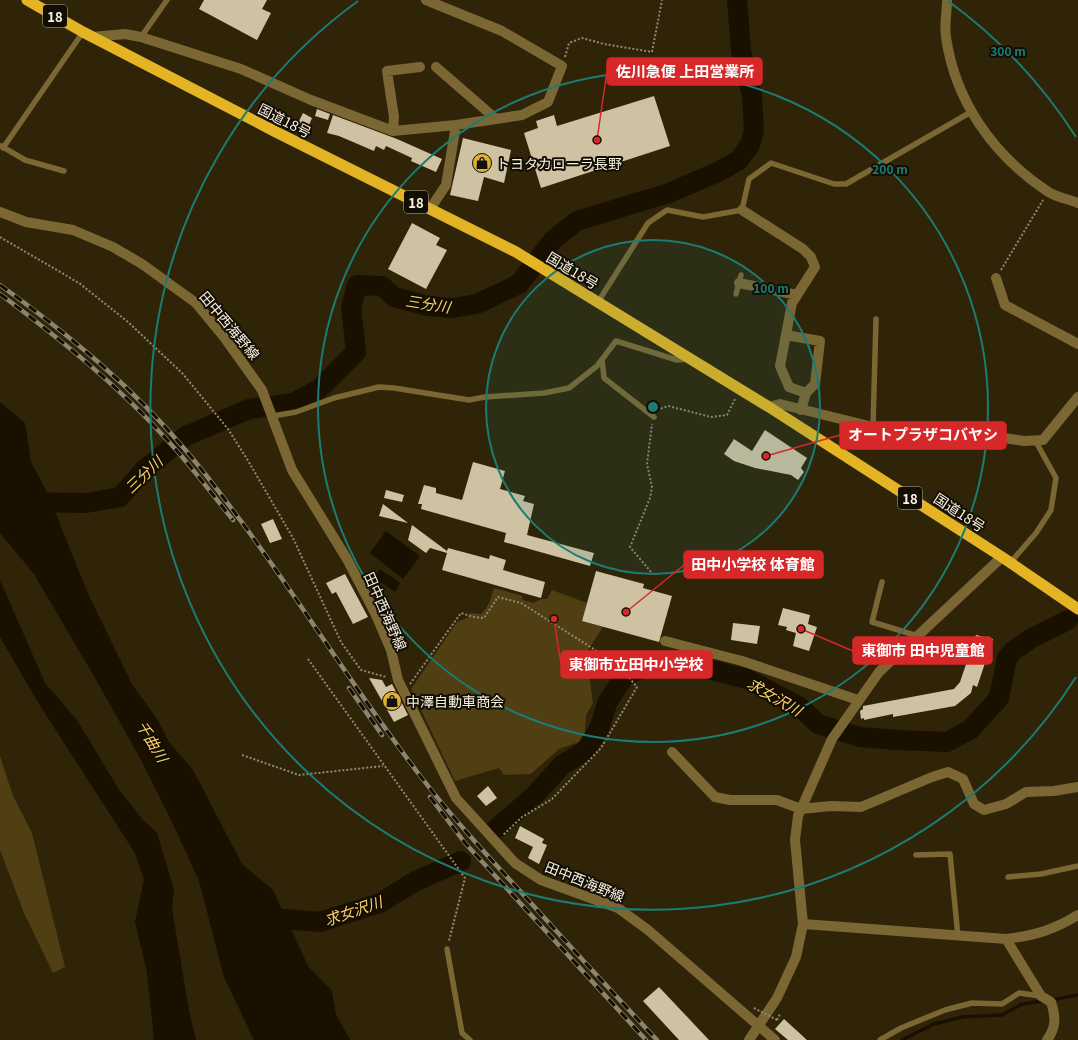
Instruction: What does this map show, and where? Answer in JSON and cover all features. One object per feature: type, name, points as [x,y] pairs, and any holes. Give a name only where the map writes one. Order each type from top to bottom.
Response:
[{"type":"highway","name":"国道18号","points":[[27,0],[88,34],[355,173],[516,252],[770,407],[1006,560],[1078,609]]},
{"type":"street","points":[[88,34],[124,34],[142,37],[241,69],[311,100],[393,131],[456,125],[522,115],[548,102],[562,66],[502,31],[426,0]]},
{"type":"street","points":[[947,0],[947,43],[956,81],[971,112],[990,141],[1007,160],[1048,192],[1078,203]]},
{"type":"street","points":[[393,131],[394,117],[387,71],[420,67]]},
{"type":"street","points":[[436,67],[496,119]]},
{"type":"street","points":[[430,209],[446,185],[456,125]]},
{"type":"street","points":[[742,210],[803,249],[811,257],[815,267],[792,303],[780,366],[789,386],[806,393]]},
{"type":"street","name":"田中西海野線","points":[[0,212],[26,222],[73,230],[90,237],[142,264],[196,303],[255,377],[273,416],[292,470],[347,559],[376,615],[391,650],[398,680],[456,798],[515,863],[541,880],[618,908],[648,930],[775,1040]]},
{"type":"street","points":[[996,278],[1005,305],[1078,344]]},
{"type":"street","points":[[740,279],[797,295]]},
{"type":"street","points":[[786,335],[820,341],[815,384],[806,393],[802,410]]},
{"type":"street","points":[[770,407],[780,404],[873,428],[882,433],[920,439],[964,432],[1024,441],[1043,440],[1078,397]]},
{"type":"street","points":[[749,1040],[777,998],[793,964],[803,924],[796,840],[798,816],[832,739],[843,721],[879,672],[918,636],[1006,560]]},
{"type":"street","points":[[665,641],[742,661],[858,700]]},
{"type":"street","points":[[672,752],[715,797],[730,800],[777,800],[801,808],[831,806],[861,808],[932,777],[948,772],[963,778],[974,804],[984,810],[1006,804],[1026,792],[1054,791],[1078,787]]},
{"type":"street","points":[[803,924],[958,937],[1006,939],[1034,935],[1048,931],[1078,915]]},
{"type":"street","points":[[1006,939],[1040,996],[1052,1002],[1055,1014],[1053,1032],[1047,1040]]},
{"type":"lane","points":[[142,37],[167,0]]},
{"type":"lane","points":[[64,171],[25,160],[2,147],[88,34]]},
{"type":"lane","points":[[598,302],[648,223],[667,210],[703,217],[742,210],[749,179],[771,163],[834,184],[846,184],[971,112]]},
{"type":"lane","points":[[736,294],[740,279]]},
{"type":"lane","points":[[873,428],[876,319]]},
{"type":"lane","points":[[273,416],[296,412],[334,398],[379,387],[469,400],[485,396],[544,393],[569,388],[597,366],[616,340],[677,360],[692,359]]},
{"type":"lane","points":[[602,359],[604,378],[654,417]]},
{"type":"lane","points":[[1006,560],[1036,533],[1051,510],[1056,478],[1035,440]]},
{"type":"lane","points":[[882,582],[872,622],[918,636]]},
{"type":"lane","points":[[916,855],[950,854],[958,937]]},
{"type":"lane","points":[[1008,877],[1041,874],[1078,866]]},
{"type":"lane","points":[[447,949],[462,1033],[470,1040]]},
{"type":"lane","points":[[880,1040],[901,1028],[945,1010],[972,1003],[1002,1004],[1019,994],[1040,996]]},
{"type":"path","points":[[562,66],[569,43],[582,38],[604,44],[652,52],[662,0]]},
{"type":"path","points":[[996,278],[1048,192]]},
{"type":"path","points":[[0,237],[79,283],[128,322],[183,374],[228,429],[247,459],[293,538],[341,642],[361,670],[398,680]]},
{"type":"path","points":[[651,572],[630,548],[650,498],[652,487],[647,464],[655,410],[668,406],[711,417],[727,415],[740,390]]},
{"type":"path","points":[[404,692],[461,612],[474,618],[484,618],[498,597],[521,603],[620,667],[637,687],[601,748],[552,799],[522,817],[495,842]]},
{"type":"path","points":[[308,659],[383,766],[465,878],[447,949]]},
{"type":"path","points":[[242,755],[299,775],[383,766]]},
{"type":"path","points":[[754,1008],[777,1020]]},
{"type":"shaded area","points":[[494,588],[522,596],[523,600],[533,603],[542,599],[547,599],[552,590],[587,603],[582,621],[603,627],[586,653],[593,703],[586,715],[585,732],[579,742],[559,749],[531,774],[504,775],[499,768],[455,781],[411,689],[457,622],[467,618],[470,613],[481,614],[491,599]]},
{"type":"shaded area","points":[[0,756],[13,796],[32,833],[65,967],[53,973],[24,913],[0,850]]},
{"type":"water","name":"千曲川","points":[[0,402],[25,423],[31,462],[46,490],[89,596],[132,684],[157,719],[169,742],[193,770],[242,864],[273,890],[308,966],[332,991],[336,1014],[350,1040],[254,1040],[224,977],[199,881],[141,760],[34,574],[0,533]]},
{"type":"water","points":[[386,531],[420,556],[403,579],[370,553]]},
{"type":"water","points":[[380,569],[400,583],[395,592],[374,577]]},
{"type":"water","points":[[0,580],[45,683],[77,720],[118,788],[143,820],[157,833],[174,889],[172,909],[189,1011],[196,1040],[154,1040],[147,972],[135,922],[144,879],[135,853],[39,704],[0,637]]},
{"type":"building","points":[[204,0],[267,0],[262,9],[271,13],[257,40],[199,9]]},
{"type":"building","points":[[654,96],[670,146],[541,188],[524,133],[538,128],[536,121],[554,115],[557,126]]},
{"type":"building","points":[[317,109],[330,114],[328,120],[315,116]]},
{"type":"building","points":[[303,113],[312,118],[306,132],[296,127]]},
{"type":"building","points":[[333,115],[397,139],[442,159],[436,172],[411,161],[412,158],[386,146],[384,150],[376,146],[374,151],[339,136],[327,133]]},
{"type":"building","name":"トヨタカローラ長野","points":[[463,138],[511,150],[504,183],[484,177],[478,201],[450,195]]},
{"type":"building","points":[[412,223],[440,238],[436,245],[447,250],[426,289],[388,269]]},
{"type":"building","points":[[765,430],[807,458],[801,468],[804,472],[798,480],[791,475],[755,468],[734,461],[724,454],[734,439],[752,451]]},
{"type":"building","points":[[473,462],[505,471],[500,489],[525,496],[523,501],[534,504],[527,535],[594,553],[590,566],[504,542],[506,533],[421,509],[422,504],[418,504],[424,485],[436,488],[436,493],[462,500]]},
{"type":"building","points":[[386,490],[404,495],[402,502],[384,498]]},
{"type":"building","points":[[383,504],[408,523],[379,516]]},
{"type":"building","points":[[273,519],[282,539],[270,543],[261,524]]},
{"type":"building","points":[[412,525],[447,551],[448,548],[489,559],[490,555],[506,560],[503,570],[545,582],[541,598],[442,570],[447,553],[430,548],[426,553],[408,540]]},
{"type":"building","points":[[596,571],[644,584],[643,588],[672,596],[659,642],[582,621]]},
{"type":"building","points":[[345,574],[368,617],[353,624],[336,592],[332,594],[326,583]]},
{"type":"building","points":[[783,608],[810,615],[808,624],[817,627],[809,651],[793,646],[796,633],[786,630],[787,627],[778,625]]},
{"type":"building","points":[[733,623],[760,626],[757,644],[731,640]]},
{"type":"building","points":[[976,635],[993,639],[977,687],[973,685],[971,693],[955,706],[893,717],[893,714],[864,720],[864,718],[861,719],[860,711],[863,709],[863,706],[954,689],[960,682]]},
{"type":"building","name":"中澤自動車商会","points":[[369,678],[382,680],[386,687],[392,684],[408,715],[394,722]]},
{"type":"building","points":[[488,786],[497,798],[486,806],[477,796]]},
{"type":"building","points":[[520,826],[544,839],[542,843],[547,845],[539,864],[528,858],[533,847],[515,838]]},
{"type":"building","points":[[659,987],[709,1040],[679,1040],[643,1001]]},
{"type":"building","points":[[784,1019],[807,1040],[788,1040],[775,1029]]},
{"type":"waterway","name":"三分川","points":[[28,502],[86,503],[120,497],[146,468],[186,436],[249,409],[293,403],[319,389],[356,352],[351,307],[357,285],[382,286],[394,297],[428,306],[453,308],[477,304],[519,284],[553,240],[577,221],[669,193],[720,171],[739,160],[750,145],[754,131],[752,95],[741,51],[737,0]]},
{"type":"waterway","name":"求女沢川","points":[[496,829],[535,795],[562,765],[585,751],[599,729],[608,701],[625,676],[649,665],[677,661],[747,679],[800,707],[818,724],[860,737],[947,742],[971,729],[999,698],[1007,658],[1013,651],[1030,639],[1068,620]]},
{"type":"waterway","name":"求女沢川","points":[[260,917],[320,922],[380,903],[414,882],[461,861]]},
{"type":"waterway","points":[[1051,1000],[1078,995]]},
{"type":"waterway","points":[[902,1040],[934,1024],[963,1017],[1002,1015],[1022,1004],[1043,1001]]},
{"type":"railway","points":[[0,285],[75,343],[123,384],[188,453],[219,491],[277,571],[360,693],[418,773],[481,848],[657,1040]]},
{"type":"railway","points":[[0,294],[67,346],[109,382],[150,421],[194,471],[233,520]]},
{"type":"railway","points":[[349,688],[382,735]]},
{"type":"railway","points":[[430,797],[465,843],[646,1040]]},
{"type":"place","name":"佐川急便 上田営業所","points":[[597,140]]},
{"type":"place","name":"トヨタカローラ長野","points":[[482,163]]},
{"type":"place","name":"オートプラザコバヤシ","points":[[766,456]]},
{"type":"place","name":"田中小学校 体育館","points":[[626,612]]},
{"type":"place","name":"東御市立田中小学校","points":[[554,619]]},
{"type":"place","name":"東御市 田中児童館","points":[[801,629]]},
{"type":"place","name":"中澤自動車商会","points":[[392,701]]}]
